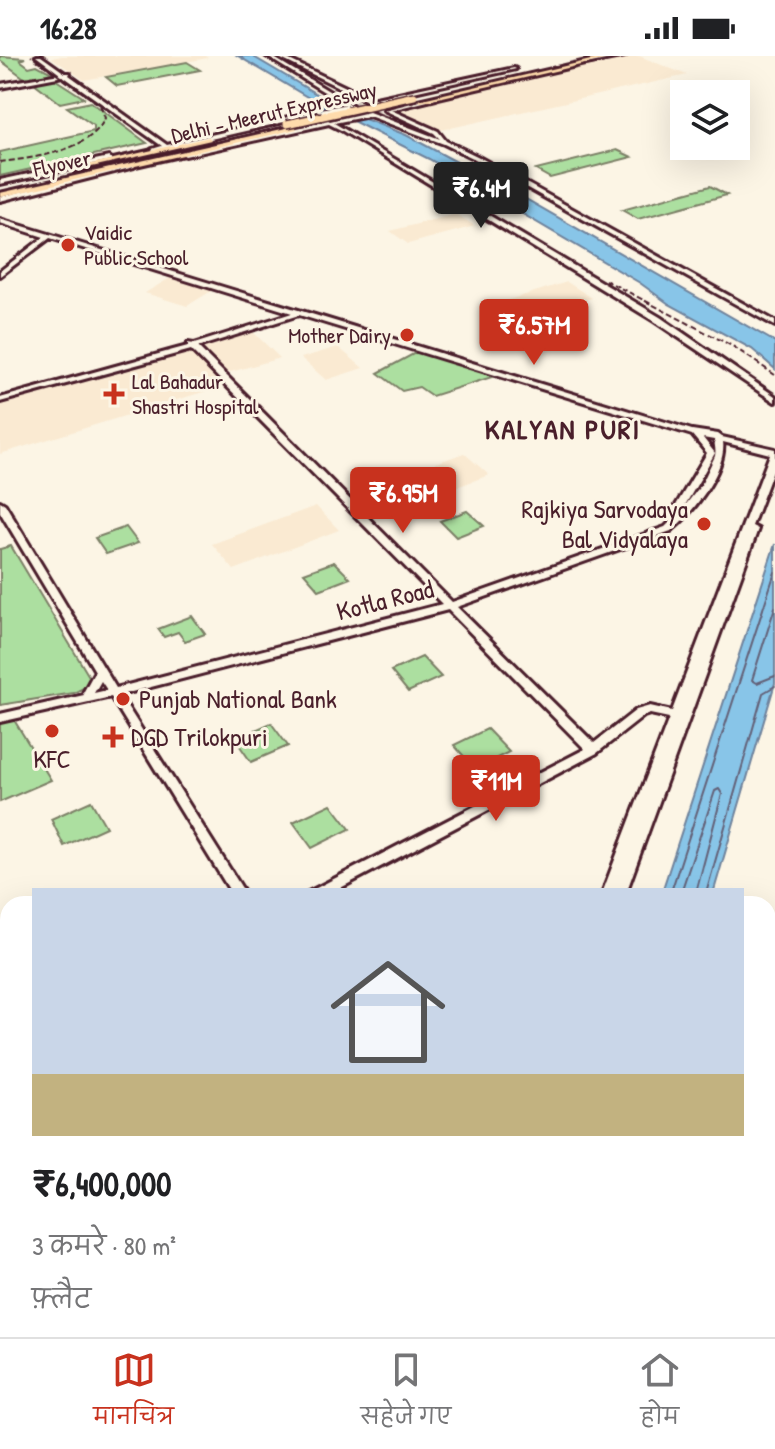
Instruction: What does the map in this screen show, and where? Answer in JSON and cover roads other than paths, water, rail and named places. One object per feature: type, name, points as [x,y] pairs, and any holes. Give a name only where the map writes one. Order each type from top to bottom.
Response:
[{"type":"highway","points":[[543,63],[577,56]]},
{"type":"highway","name":"Delhi - Meerut Expressway","points":[[416,97],[591,56]]},
{"type":"highway","name":"Delhi - Meerut Expressway","points":[[495,79],[602,56]]},
{"type":"highway","points":[[289,125],[616,56]]},
{"type":"highway","points":[[495,79],[566,58]]},
{"type":"highway","points":[[416,97],[528,66]]},
{"type":"highway","points":[[495,79],[571,66]]},
{"type":"highway","name":"Delhi - Meerut Expressway","points":[[0,190],[289,125]]},
{"type":"highway","name":"Flyover","points":[[0,190],[109,159],[289,125]]},
{"type":"highway","name":"Flyover","points":[[0,190],[132,166],[289,125]]},
{"type":"street","points":[[41,56],[168,145]]},
{"type":"street","points":[[268,56],[371,100],[387,103],[386,112]]},
{"type":"street","points":[[277,56],[350,104],[351,111],[443,141]]},
{"type":"street","points":[[586,63],[623,56]]},
{"type":"street","points":[[154,150],[514,69]]},
{"type":"street","points":[[185,154],[386,112],[540,73]]},
{"type":"street","points":[[0,86],[67,74]]},
{"type":"street","points":[[386,112],[775,324]]},
{"type":"street","points":[[310,114],[332,122],[657,319],[775,400]]},
{"type":"street","points":[[0,190],[109,159]]},
{"type":"street","points":[[0,190],[132,166]]},
{"type":"street","points":[[0,221],[695,433],[773,450],[618,896]]},
{"type":"street","points":[[0,274],[50,235]]},
{"type":"street","points":[[0,398],[301,312]]},
{"type":"street","points":[[191,345],[593,750]]},
{"type":"street","points":[[695,433],[713,449],[718,437]]},
{"type":"street","name":"Kotla Road","points":[[0,718],[531,580],[658,530],[674,516],[713,449]]},
{"type":"street","points":[[608,896],[775,468]]},
{"type":"street","points":[[0,504],[58,596],[110,690],[240,896]]},
{"type":"street","points":[[88,693],[100,673]]},
{"type":"street","name":"Kotla Road","points":[[0,711],[110,690]]},
{"type":"street","points":[[313,896],[593,750],[645,711],[680,717]]},
{"type":"water","points":[[238,56],[252,56],[347,112],[406,135],[517,194],[775,342],[775,369],[752,349],[669,304],[640,283],[429,159],[331,110],[322,109],[324,107]]},
{"type":"water","points":[[775,544],[775,683],[712,896],[661,896]]},
{"type":"waterway","points":[[0,179],[14,175]]},
{"type":"tunnel","points":[[353,101],[382,114]]},
{"type":"railway","points":[[0,162],[44,155],[74,146],[87,139],[105,118],[100,105],[31,56]]},
{"type":"railway","points":[[605,280],[734,347],[775,375]]},
{"type":"place","name":"Vaidic Public School","points":[[68,245]]},
{"type":"place","name":"Mother Dairy","points":[[407,335]]},
{"type":"place","name":"Lal Bahadur Shastri Hospital","points":[[114,394]]},
{"type":"place","name":"Rajkiya Sarvodaya Bal Vidyalaya","points":[[704,524]]},
{"type":"place","name":"Punjab National Bank","points":[[123,699]]},
{"type":"place","name":"KFC","points":[[52,731]]},
{"type":"place","name":"DGD Trilokpuri","points":[[113,737]]},
{"type":"district","name":"KALYAN PURI","points":[[563,429]]}]
